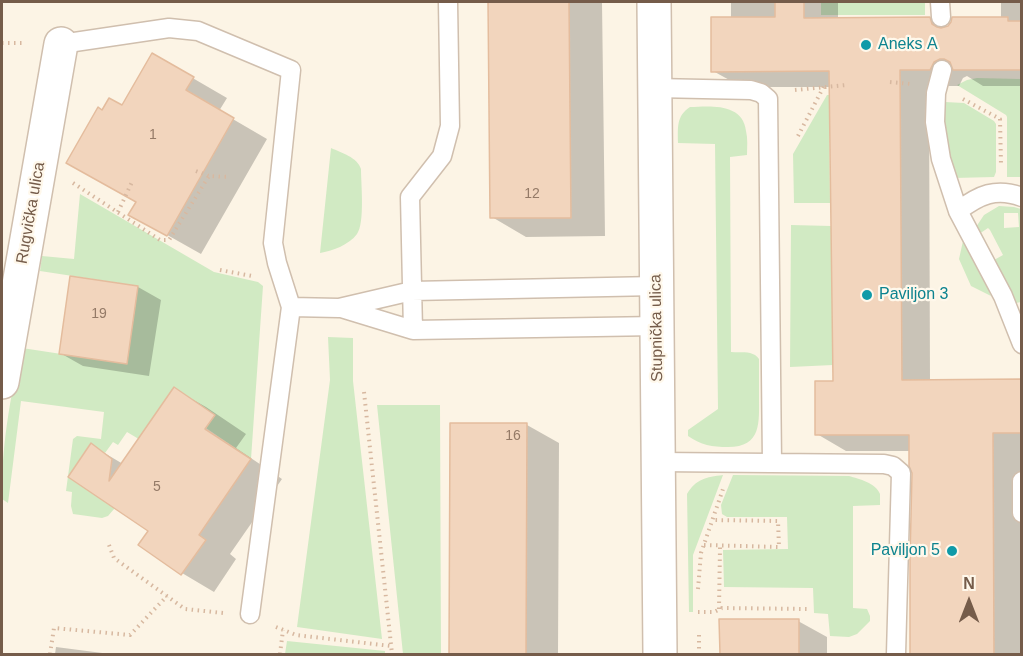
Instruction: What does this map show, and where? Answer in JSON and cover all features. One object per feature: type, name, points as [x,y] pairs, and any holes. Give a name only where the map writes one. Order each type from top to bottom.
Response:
[{"type":"street","name":"Stupnička ulica","points":[[654,2],[660,654]]},
{"type":"street","name":"Rugvička ulica","points":[[2,382],[8,302],[40,161],[61,44]]},
{"type":"lane","points":[[413,330],[410,197],[442,156],[450,126],[448,2]]},
{"type":"lane","points":[[61,44],[169,28],[198,31],[291,70],[273,243],[291,307],[250,614]]},
{"type":"lane","points":[[940,78],[936,93],[935,122],[941,159],[958,211],[1003,296],[1022,344]]},
{"type":"lane","points":[[655,88],[751,90],[761,93],[768,99],[772,463]]},
{"type":"lane","points":[[958,211],[973,199],[992,192],[1015,194],[1022,197]]},
{"type":"lane","points":[[291,307],[339,308],[412,291],[656,286]]},
{"type":"lane","points":[[339,308],[413,330],[657,326]]},
{"type":"lane","points":[[658,462],[884,464],[893,466],[901,473],[896,654]]},
{"type":"lane","points":[[1022,481],[1022,513]]},
{"type":"path","points":[[940,78],[1000,119],[1002,193]]},
{"type":"path","points":[[761,93],[846,84]]},
{"type":"path","points":[[40,161],[160,240],[169,240],[209,176]]},
{"type":"path","points":[[196,171],[209,176],[229,177]]},
{"type":"path","points":[[118,212],[132,182]]},
{"type":"path","points":[[220,270],[263,278]]},
{"type":"path","points":[[364,392],[392,654]]},
{"type":"path","points":[[698,591],[699,566],[704,545],[731,462]]},
{"type":"path","points":[[704,545],[779,547],[778,521],[712,520]]},
{"type":"path","points":[[719,610],[720,547]]},
{"type":"path","points":[[50,654],[54,628],[130,635],[166,596]]},
{"type":"path","points":[[698,602],[698,619]]},
{"type":"path","points":[[698,612],[714,612],[722,608],[808,609]]},
{"type":"path","points":[[280,654],[283,630]]},
{"type":"path","points":[[699,630],[699,654]]},
{"type":"green space","points":[[821,2],[925,2],[925,15],[821,15]]},
{"type":"green space","points":[[977,78],[1021,79],[1021,177],[1007,177],[1006,115],[957,85]]},
{"type":"green space","points":[[829,95],[830,203],[794,203],[793,154]]},
{"type":"green space","points":[[945,102],[964,103],[996,124],[996,172],[994,177],[954,178],[945,146]]},
{"type":"green space","points":[[707,106],[732,111],[744,122],[747,134],[747,155],[730,157],[731,352],[750,353],[759,359],[759,415],[753,438],[739,446],[712,446],[697,442],[688,436],[688,430],[718,409],[715,144],[678,143],[680,118],[690,107]]},
{"type":"green space","points":[[331,148],[353,158],[361,169],[361,221],[357,234],[350,241],[335,249],[320,253]]},
{"type":"green space","points":[[80,194],[214,272],[258,282],[263,286],[251,459],[206,428],[215,415],[174,387],[147,426],[142,441],[127,432],[118,445],[113,442],[105,453],[90,444],[68,477],[121,501],[108,516],[102,518],[73,514],[72,492],[66,491],[73,439],[77,436],[101,439],[104,412],[21,401],[8,503],[2,499],[7,423],[22,348],[127,364],[138,286],[40,271],[42,256],[74,259]]},
{"type":"green space","points":[[999,206],[1021,209],[1021,302],[1016,303],[994,260],[1003,255],[990,230],[988,228],[979,234],[976,227],[984,215]],"holes":[[[1004,213],[1018,213],[1019,227],[1004,228]]]},
{"type":"green space","points":[[791,225],[831,226],[833,365],[790,367]]},
{"type":"green space","points":[[963,241],[991,296],[971,286],[959,259]]},
{"type":"green space","points":[[328,337],[353,338],[353,381],[382,639],[297,627],[330,380]]},
{"type":"green space","points":[[377,405],[440,405],[441,654],[403,654]]},
{"type":"green space","points":[[723,475],[693,555],[693,612],[689,612],[687,494],[694,485],[702,480]]},
{"type":"green space","points":[[733,475],[849,476],[867,482],[878,490],[880,505],[853,506],[853,608],[867,609],[870,616],[870,621],[857,634],[849,637],[830,636],[828,614],[814,613],[813,588],[724,587],[723,550],[788,549],[787,517],[727,517],[722,514],[721,505]]},
{"type":"green space","points":[[287,641],[385,651],[385,654],[285,654]]},
{"type":"building","points":[[488,2],[569,2],[571,218],[490,218]]},
{"type":"building","points":[[775,2],[804,2],[804,18],[930,17],[932,24],[941,28],[948,26],[952,17],[1008,17],[1008,21],[1022,21],[1022,70],[953,70],[950,62],[940,59],[934,62],[930,70],[900,70],[902,380],[1022,379],[1022,433],[993,433],[994,654],[910,654],[912,473],[909,466],[909,435],[815,435],[815,381],[833,381],[829,71],[711,72],[711,17],[775,17]]},
{"type":"building","points":[[152,53],[194,77],[186,90],[234,118],[167,236],[128,215],[136,202],[66,163],[98,107],[102,110],[109,98],[122,105]]},
{"type":"building","points":[[70,276],[138,286],[127,364],[59,354]]},
{"type":"building","points":[[174,387],[215,415],[205,429],[251,459],[199,535],[206,540],[181,575],[138,545],[148,531],[68,477],[91,443],[112,459],[109,481]]},
{"type":"building","points":[[450,423],[527,423],[526,654],[449,654]]},
{"type":"building","points":[[719,619],[799,619],[799,654],[720,654]]},
{"type":"place","name":"Aneks A","points":[[866,45]]},
{"type":"place","name":"Paviljon 3","points":[[867,295]]},
{"type":"place","name":"Paviljon 5","points":[[952,551]]}]
